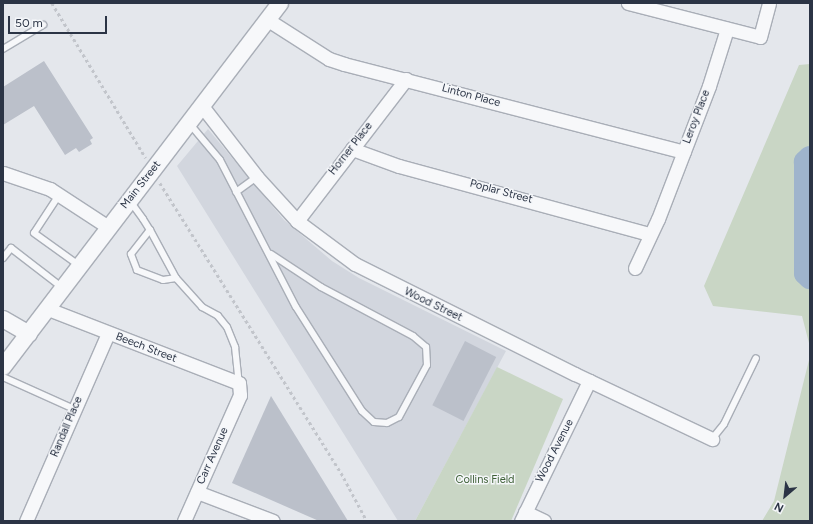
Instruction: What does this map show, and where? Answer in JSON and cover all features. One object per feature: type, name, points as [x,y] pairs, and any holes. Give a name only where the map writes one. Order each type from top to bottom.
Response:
[{"type":"street","name":"Main Street","points":[[3,367],[108,227],[280,3]]},
{"type":"street","points":[[628,3],[760,37],[769,3]]},
{"type":"street","name":"Linton Place","points":[[268,20],[329,59],[684,152]]},
{"type":"street","name":"Leroy Place","points":[[635,268],[684,152],[709,86],[727,29]]},
{"type":"street","name":"Horner Place","points":[[297,221],[406,79]]},
{"type":"street","name":"Wood Street","points":[[202,106],[257,177],[297,221],[337,252],[372,274],[589,381],[712,439]]},
{"type":"street","name":"Poplar Street","points":[[352,149],[399,166],[650,234]]},
{"type":"street","points":[[3,173],[41,185],[59,194],[108,227]]},
{"type":"street","name":"Beech Street","points":[[48,309],[240,386]]},
{"type":"street","points":[[3,319],[29,334]]},
{"type":"street","name":"Randall Place","points":[[26,521],[108,333]]},
{"type":"street","name":"Wood Avenue","points":[[523,516],[548,460],[589,381]]},
{"type":"street","name":"Carr Avenue","points":[[184,521],[240,386]]},
{"type":"street","points":[[197,492],[273,521]]},
{"type":"street","points":[[523,516],[544,521]]},
{"type":"lane","points":[[3,49],[43,26]]},
{"type":"lane","points":[[189,123],[220,160],[271,254],[278,274],[296,307],[362,411],[374,422],[387,423],[399,416],[427,365],[426,347],[413,336],[321,287],[271,254]]},
{"type":"lane","points":[[236,192],[257,177]]},
{"type":"lane","points":[[59,194],[34,233],[80,266]]},
{"type":"lane","points":[[129,200],[150,230],[176,278],[202,307],[218,316],[227,327],[235,347],[240,386]]},
{"type":"lane","points":[[150,230],[131,254],[137,270],[164,280],[176,278]]},
{"type":"lane","points":[[3,258],[11,248],[63,288]]},
{"type":"lane","points":[[712,439],[724,424],[756,358]]},
{"type":"lane","points":[[3,377],[74,409]]},
{"type":"path","points":[[52,3],[144,156]]},
{"type":"path","points":[[160,182],[344,478],[367,521]]},
{"type":"shaded area","points":[[208,129],[284,220],[332,261],[359,278],[506,351],[415,521],[398,521],[177,166]]},
{"type":"green space","points":[[810,64],[810,148],[795,160],[809,265],[810,260],[810,347],[802,316],[713,306],[704,286],[799,65]]},
{"type":"green space","points":[[810,356],[810,521],[762,521],[774,501]]},
{"type":"green space","name":"Collins Field","points":[[497,367],[563,399],[511,521],[415,521]]},
{"type":"water","points":[[810,148],[810,260],[809,267],[795,160]]},
{"type":"building","points":[[44,61],[93,138],[90,140],[92,144],[79,152],[76,148],[65,155],[34,106],[3,125],[3,87]]},
{"type":"building","points":[[465,341],[496,357],[463,421],[432,405]]},
{"type":"building","points":[[271,396],[348,521],[319,521],[232,483]]},
{"type":"waterway","points":[[810,158],[806,162],[806,273],[810,277]]}]
